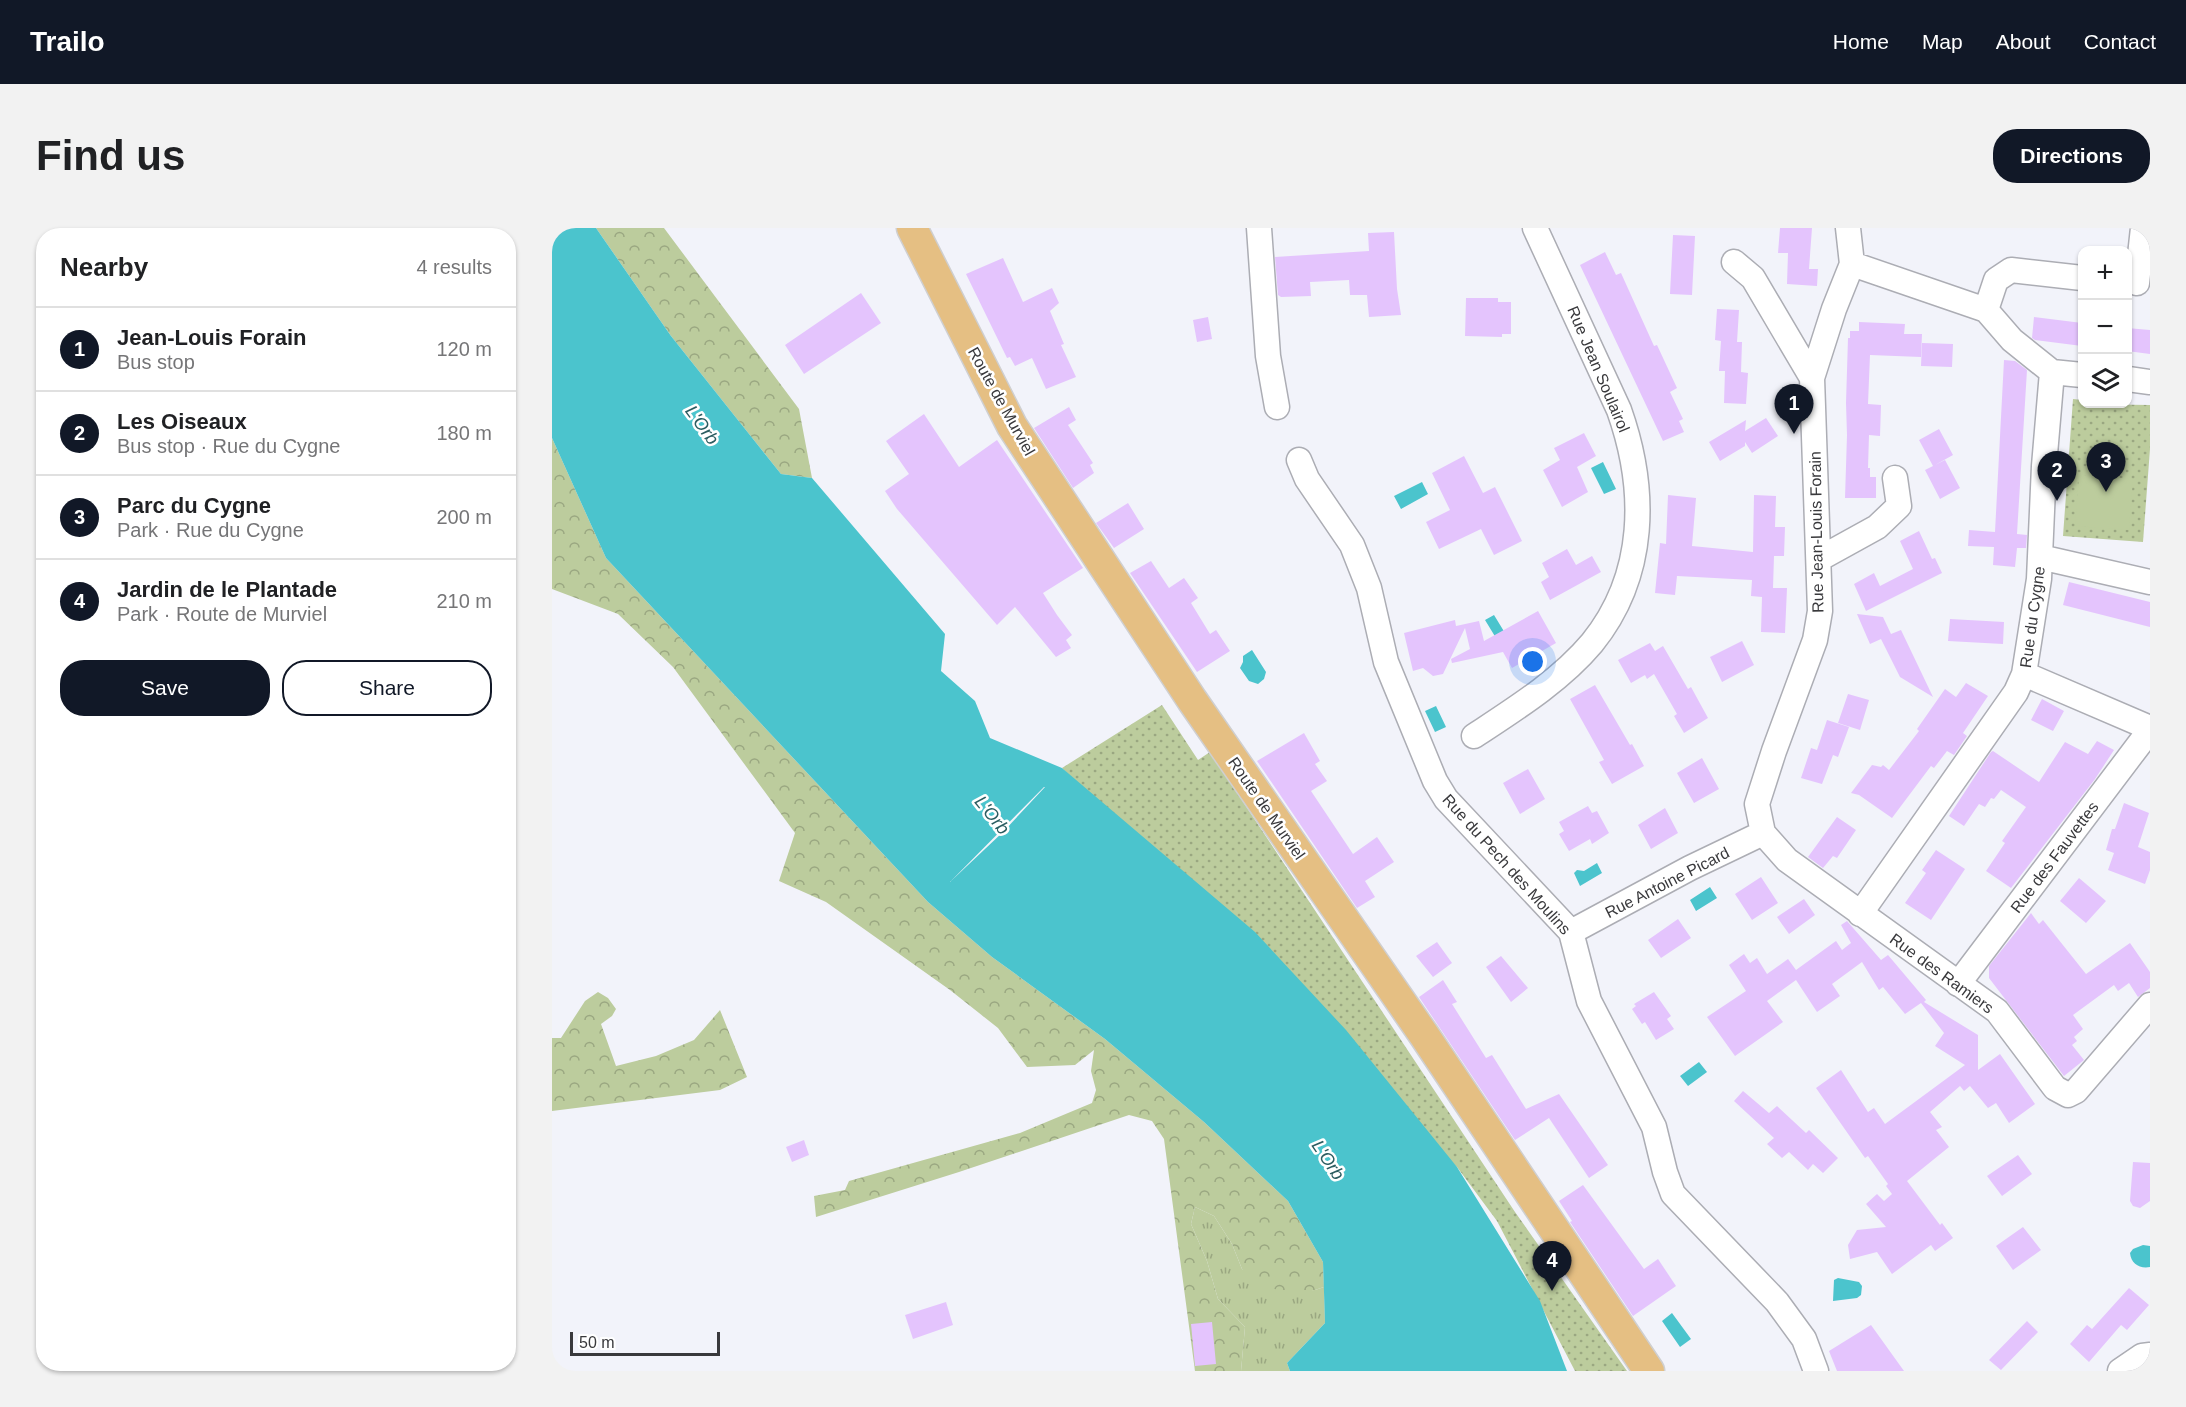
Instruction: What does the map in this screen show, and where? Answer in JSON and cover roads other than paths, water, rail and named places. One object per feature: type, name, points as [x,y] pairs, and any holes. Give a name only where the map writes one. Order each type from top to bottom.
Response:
[{"type":"main road","name":"Route de Murviel","points":[[912,228],[1012,426],[1192,700],[1425,1035],[1649,1371]]},
{"type":"street","points":[[1259,228],[1268,356],[1278,406]]},
{"type":"street","name":"Rue Jean Soulairol","points":[[1474,736],[1533,695],[1572,663],[1590,644],[1617,605],[1627,582],[1636,534],[1637,482],[1627,432],[1535,228]]},
{"type":"street","name":"Rue Jean-Louis Forain","points":[[1763,833],[1757,804],[1815,640],[1820,611],[1812,378],[1834,309],[1852,264],[1848,228]]},
{"type":"street","points":[[2138,283],[2143,228]]},
{"type":"street","points":[[1734,262],[1752,278],[1812,378]]},
{"type":"street","points":[[1852,264],[1986,310],[2012,340],[2052,372],[2078,375]]},
{"type":"street","points":[[1986,310],[1996,280],[2011,270],[2078,278]]},
{"type":"street","name":"Rue du Cygne","points":[[1860,914],[2016,692],[2024,674],[2040,557],[2044,466],[2052,372]]},
{"type":"street","points":[[2132,380],[2150,382]]},
{"type":"street","name":"Rue du Pech des Moulins","points":[[1299,460],[1307,479],[1352,545],[1369,588],[1386,662],[1435,782],[1446,799],[1570,932],[1589,1001],[1654,1127],[1673,1194],[1777,1302],[1804,1339],[1816,1371]]},
{"type":"street","points":[[1819,559],[1877,527],[1899,506],[1895,478]]},
{"type":"street","points":[[2040,557],[2150,582]]},
{"type":"street","points":[[2024,674],[2150,729]]},
{"type":"street","name":"Rue des Fauvettes","points":[[1958,984],[2150,729]]},
{"type":"street","name":"Rue Antoine Picard","points":[[1570,932],[1690,868],[1763,833]]},
{"type":"street","name":"Rue des Ramiers","points":[[1763,833],[1787,860],[1997,1011],[2055,1088],[2068,1095],[2076,1091],[2150,1005]]},
{"type":"street","points":[[2120,1371],[2142,1356],[2150,1355]]},
{"type":"water","name":"L'Orb","points":[[552,228],[596,228],[671,336],[781,474],[812,478],[945,634],[941,671],[975,701],[990,738],[1062,768],[1255,932],[1346,1030],[1457,1167],[1540,1301],[1567,1371],[1290,1371],[1287,1363],[1325,1323],[1323,1262],[1288,1201],[1204,1122],[1105,1039],[992,957],[928,902],[606,558],[552,438]],"holes":[[[1045,787],[1003,832],[950,882]]]},
{"type":"water","points":[[1603,462],[1616,489],[1604,494],[1591,468]]},
{"type":"water","points":[[1422,482],[1428,494],[1401,509],[1394,496]]},
{"type":"water","points":[[1494,615],[1505,633],[1496,638],[1485,620]]},
{"type":"water","points":[[1252,650],[1266,672],[1264,679],[1258,684],[1249,681],[1240,668],[1243,656]]},
{"type":"water","points":[[1436,706],[1446,727],[1435,732],[1425,711]]},
{"type":"water","points":[[1597,863],[1602,873],[1580,886],[1574,873],[1577,870],[1584,871]]},
{"type":"water","points":[[1710,887],[1717,898],[1696,911],[1690,900]]},
{"type":"water","points":[[1699,1062],[1707,1072],[1688,1086],[1680,1076]]},
{"type":"water","points":[[2143,1245],[2150,1246],[2150,1267],[2137,1265],[2131,1257],[2130,1253],[2133,1249]]},
{"type":"water","points":[[1838,1278],[1859,1282],[1862,1286],[1861,1295],[1857,1298],[1833,1301],[1834,1280]]},
{"type":"water","points":[[1672,1313],[1691,1339],[1680,1347],[1662,1321]]},
{"type":"place","name":"Jean-Louis Forain","points":[[1794,434]]},
{"type":"place","name":"Parc du Cygne","points":[[2106,492]]},
{"type":"place","name":"Les Oiseaux","points":[[2057,501]]},
{"type":"place","name":"Jardin de le Plantade","points":[[1552,1291]]}]
